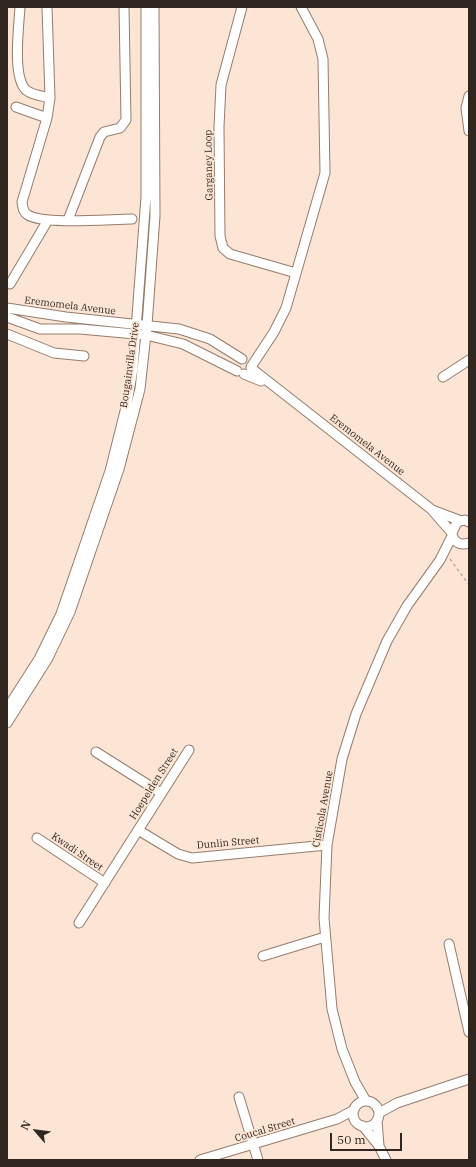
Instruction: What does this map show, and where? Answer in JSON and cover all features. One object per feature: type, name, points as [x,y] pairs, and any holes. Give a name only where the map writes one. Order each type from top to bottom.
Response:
[{"type":"street","points":[[20,7],[19,80],[26,91],[50,98]]},
{"type":"street","points":[[47,7],[50,98],[47,118],[22,202],[23,210],[27,214],[38,219],[48,220],[132,219]]},
{"type":"street","points":[[68,220],[100,137],[104,132],[120,128],[126,120],[124,7]]},
{"type":"street","name":"Bougainvilla Drive","points":[[7,709],[24,683],[53,632],[114,470],[127,403],[136,334],[146,197],[146,7]]},
{"type":"street","name":"Bougainvilla Drive","points":[[7,723],[30,688],[62,630],[77,592],[140,389],[147,330],[155,216],[154,7]]},
{"type":"street","name":"Garganey Loop","points":[[242,7],[221,85],[219,127],[220,236],[223,248],[230,254],[296,273]]},
{"type":"street","points":[[262,349],[238,362],[236,366],[246,370],[262,349],[281,318],[322,189],[326,166],[323,59],[318,39],[301,7]]},
{"type":"street","points":[[469,96],[466,108],[469,131]]},
{"type":"street","points":[[16,107],[47,118]]},
{"type":"street","points":[[10,284],[48,220]]},
{"type":"street","name":"Eremomela Avenue","points":[[7,308],[66,317],[136,324],[147,330],[246,370],[270,384],[431,509],[452,534],[465,544]]},
{"type":"street","name":"Eremomela Avenue","points":[[7,318],[40,329],[80,329],[136,334],[147,330],[179,329],[210,339],[243,359],[250,364],[246,370]]},
{"type":"street","points":[[7,334],[54,353],[84,356]]},
{"type":"street","points":[[191,348],[197,335]]},
{"type":"street","points":[[443,377],[469,360]]},
{"type":"street","name":"Eremomela Avenue","points":[[431,509],[466,520]]},
{"type":"street","name":"Cisticola Avenue","points":[[378,1117],[370,1102],[355,1082],[342,1049],[332,1009],[324,918],[327,845],[342,759],[356,714],[387,641],[407,606],[443,558],[454,525],[466,520]]},
{"type":"street","name":"Cisticola Avenue","points":[[443,558],[465,544]]},
{"type":"street","name":"Hoepelden Street","points":[[138,830],[188,750]]},
{"type":"street","points":[[96,752],[161,793]]},
{"type":"street","name":"Dunlin Street","points":[[138,830],[178,854],[192,858],[327,845]]},
{"type":"street","name":"Kwadi Street","points":[[79,923],[138,830]]},
{"type":"street","name":"Kwadi Street","points":[[37,838],[104,883]]},
{"type":"street","points":[[263,956],[325,937]]},
{"type":"street","points":[[449,944],[469,1032]]},
{"type":"street","points":[[360,1124],[371,1126],[378,1117],[397,1103],[469,1079]]},
{"type":"street","name":"Cisticola Avenue","points":[[355,1082],[355,1108],[360,1124]]},
{"type":"street","points":[[239,1097],[258,1160]]},
{"type":"street","points":[[370,1102],[397,1103]]},
{"type":"street","name":"Coucal Street","points":[[200,1160],[337,1119],[355,1108],[370,1102]]},
{"type":"street","points":[[378,1117],[379,1146]]},
{"type":"street","name":"Coucal Street","points":[[337,1119],[360,1124]]},
{"type":"street","points":[[360,1124],[379,1146],[386,1160]]},
{"type":"path","points":[[443,558],[469,585]]}]
